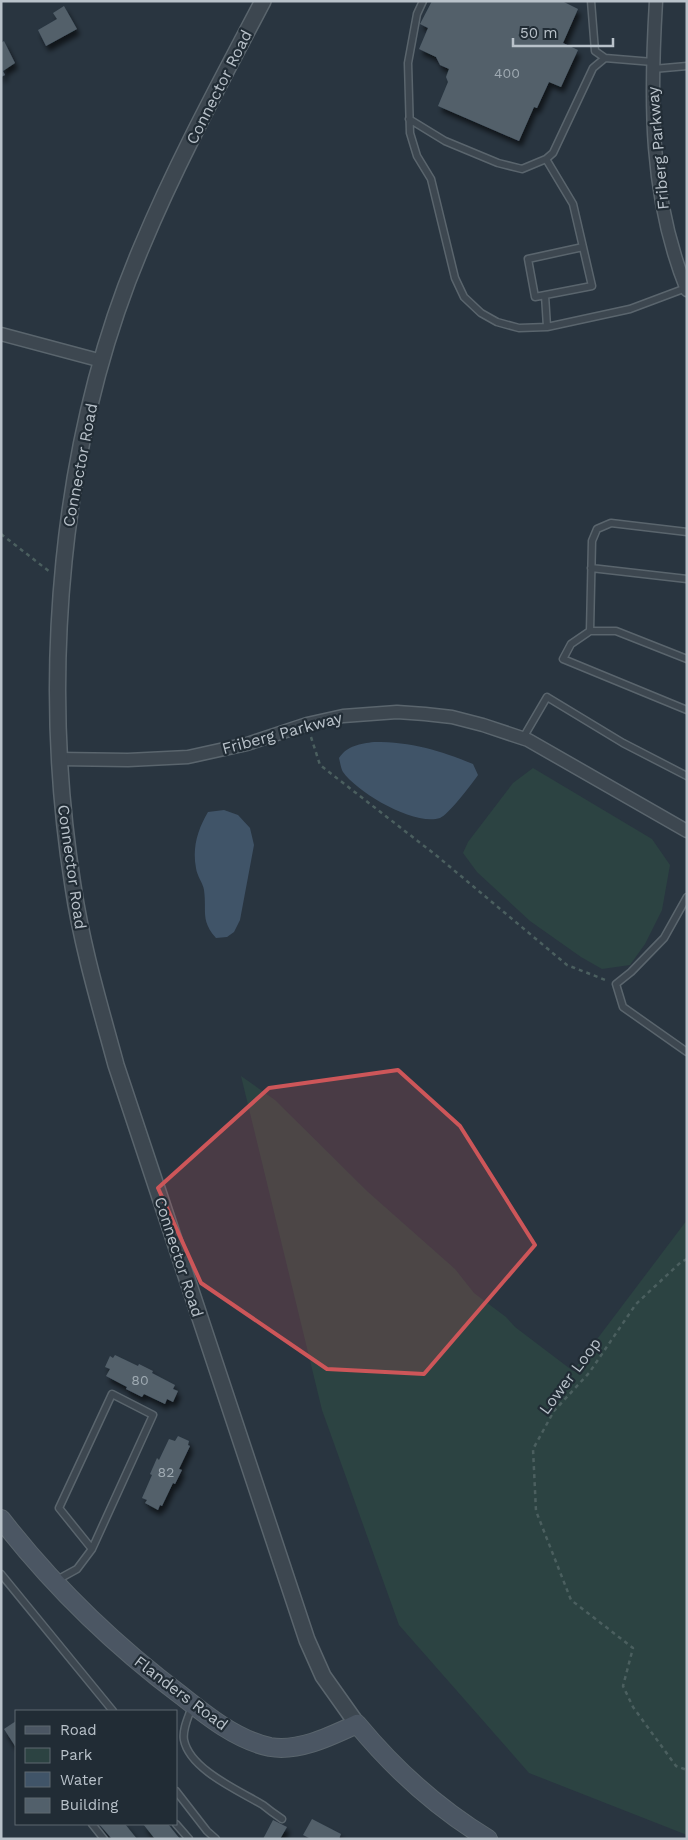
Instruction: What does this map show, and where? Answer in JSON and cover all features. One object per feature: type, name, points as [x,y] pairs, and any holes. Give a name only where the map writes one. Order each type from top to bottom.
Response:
[{"type":"main road","name":"Flanders Road","points":[[1,1519],[80,1610],[122,1649],[193,1705],[234,1732],[270,1747],[288,1747],[328,1738],[357,1724]]},
{"type":"main road","points":[[357,1724],[379,1750],[419,1790],[441,1808],[488,1839]]},
{"type":"street","name":"Connector Road","points":[[264,1],[179,165],[141,247],[120,303],[102,361],[81,448],[67,537],[63,582],[58,700],[59,759],[66,839],[73,889],[93,982],[116,1065],[307,1640],[323,1676],[357,1724]]},
{"type":"street","name":"Friberg Parkway","points":[[656,1],[652,103],[660,196],[670,245],[686,289]]},
{"type":"street","points":[[1,334],[102,361]]},
{"type":"street","name":"Friberg Parkway","points":[[59,759],[128,760],[188,757],[247,744],[307,724],[343,716],[397,712],[452,717],[482,724],[523,738],[687,831]]},
{"type":"lane","points":[[423,1],[417,14],[408,63],[410,133],[417,156],[430,179],[454,278],[464,297],[481,313],[497,322],[520,328],[548,327],[630,309],[686,289]]},
{"type":"lane","points":[[591,1],[595,51],[605,58],[653,65],[687,66]]},
{"type":"lane","points":[[409,119],[444,141],[498,163],[522,169],[546,159],[553,153],[593,68],[605,58]]},
{"type":"lane","points":[[546,159],[573,204],[583,246],[592,286],[535,297],[528,259],[583,246]]},
{"type":"lane","points":[[545,295],[548,327]]},
{"type":"lane","points":[[590,631],[592,541],[597,529],[611,523],[687,532]]},
{"type":"lane","points":[[591,568],[687,579]]},
{"type":"lane","points":[[687,659],[616,631],[590,631],[571,644],[563,659],[687,710]]},
{"type":"lane","points":[[523,738],[547,697],[623,743],[687,776]]},
{"type":"lane","points":[[687,897],[664,938],[631,972],[616,984],[623,1007],[687,1052]]},
{"type":"lane","points":[[54,1582],[77,1569],[92,1549],[153,1415],[112,1394],[59,1508],[92,1549]]},
{"type":"lane","points":[[1,1574],[110,1710]]},
{"type":"lane","points":[[193,1705],[186,1725],[184,1740],[192,1756],[229,1787],[262,1805],[282,1819]]},
{"type":"lane","points":[[178,1793],[207,1831],[216,1839]]},
{"type":"lane","points":[[93,1825],[104,1839]]},
{"type":"lane","points":[[177,1825],[189,1839]]},
{"type":"path","points":[[1,534],[63,582]]},
{"type":"path","points":[[307,724],[320,766],[437,856],[567,965],[616,984]]},
{"type":"path","name":"Lower Loop","points":[[687,1259],[636,1304],[589,1373],[554,1411],[533,1449],[536,1511],[571,1600],[633,1648],[623,1686],[633,1708],[676,1766],[687,1770]]},
{"type":"highlighted area","points":[[398,1070],[460,1126],[535,1245],[424,1374],[327,1369],[201,1283],[158,1188],[269,1088]]},
{"type":"green space","points":[[533,768],[652,839],[670,865],[662,910],[645,944],[630,965],[602,969],[581,957],[530,921],[477,872],[463,853],[468,842],[513,783]]},
{"type":"green space","points":[[241,1076],[275,1100],[368,1192],[455,1269],[474,1293],[573,1371],[687,1220],[687,1835],[529,1773],[399,1625],[322,1410]]},
{"type":"water","points":[[374,742],[401,743],[437,751],[473,764],[478,775],[444,816],[429,819],[416,817],[387,806],[373,798],[343,772],[339,758],[346,750]]},
{"type":"water","points":[[224,810],[238,815],[250,828],[254,845],[240,920],[234,932],[227,937],[216,938],[206,920],[204,890],[197,871],[195,846],[201,825],[208,812]]},
{"type":"building","points":[[432,1],[562,1],[578,9],[563,43],[578,50],[561,87],[549,82],[537,108],[534,107],[519,141],[438,106],[448,82],[446,77],[449,69],[440,65],[436,57],[419,49],[428,28],[420,24]]},
{"type":"building","points":[[64,6],[77,29],[46,46],[38,30],[57,19],[53,13]]},
{"type":"building","points":[[4,41],[15,63],[3,71],[5,75],[1,77],[1,43]]},
{"type":"building","points":[[115,1355],[153,1371],[152,1373],[175,1385],[173,1389],[178,1391],[173,1402],[167,1399],[165,1404],[144,1394],[142,1397],[106,1376],[110,1369],[105,1367],[110,1356],[113,1358]]},
{"type":"building","points":[[178,1436],[189,1441],[188,1445],[190,1446],[179,1469],[182,1470],[175,1484],[173,1483],[162,1506],[160,1505],[158,1510],[145,1503],[147,1500],[142,1498],[157,1458],[159,1460],[169,1439],[175,1441]]},
{"type":"building","points":[[15,1722],[15,1746],[4,1729]]},
{"type":"building","points":[[312,1819],[341,1834],[339,1839],[311,1839],[303,1835]]},
{"type":"building","points":[[273,1820],[287,1827],[280,1839],[263,1839]]},
{"type":"building","points":[[100,1825],[126,1825],[137,1839],[112,1839]]},
{"type":"building","points":[[144,1825],[169,1825],[180,1839],[155,1839]]}]
